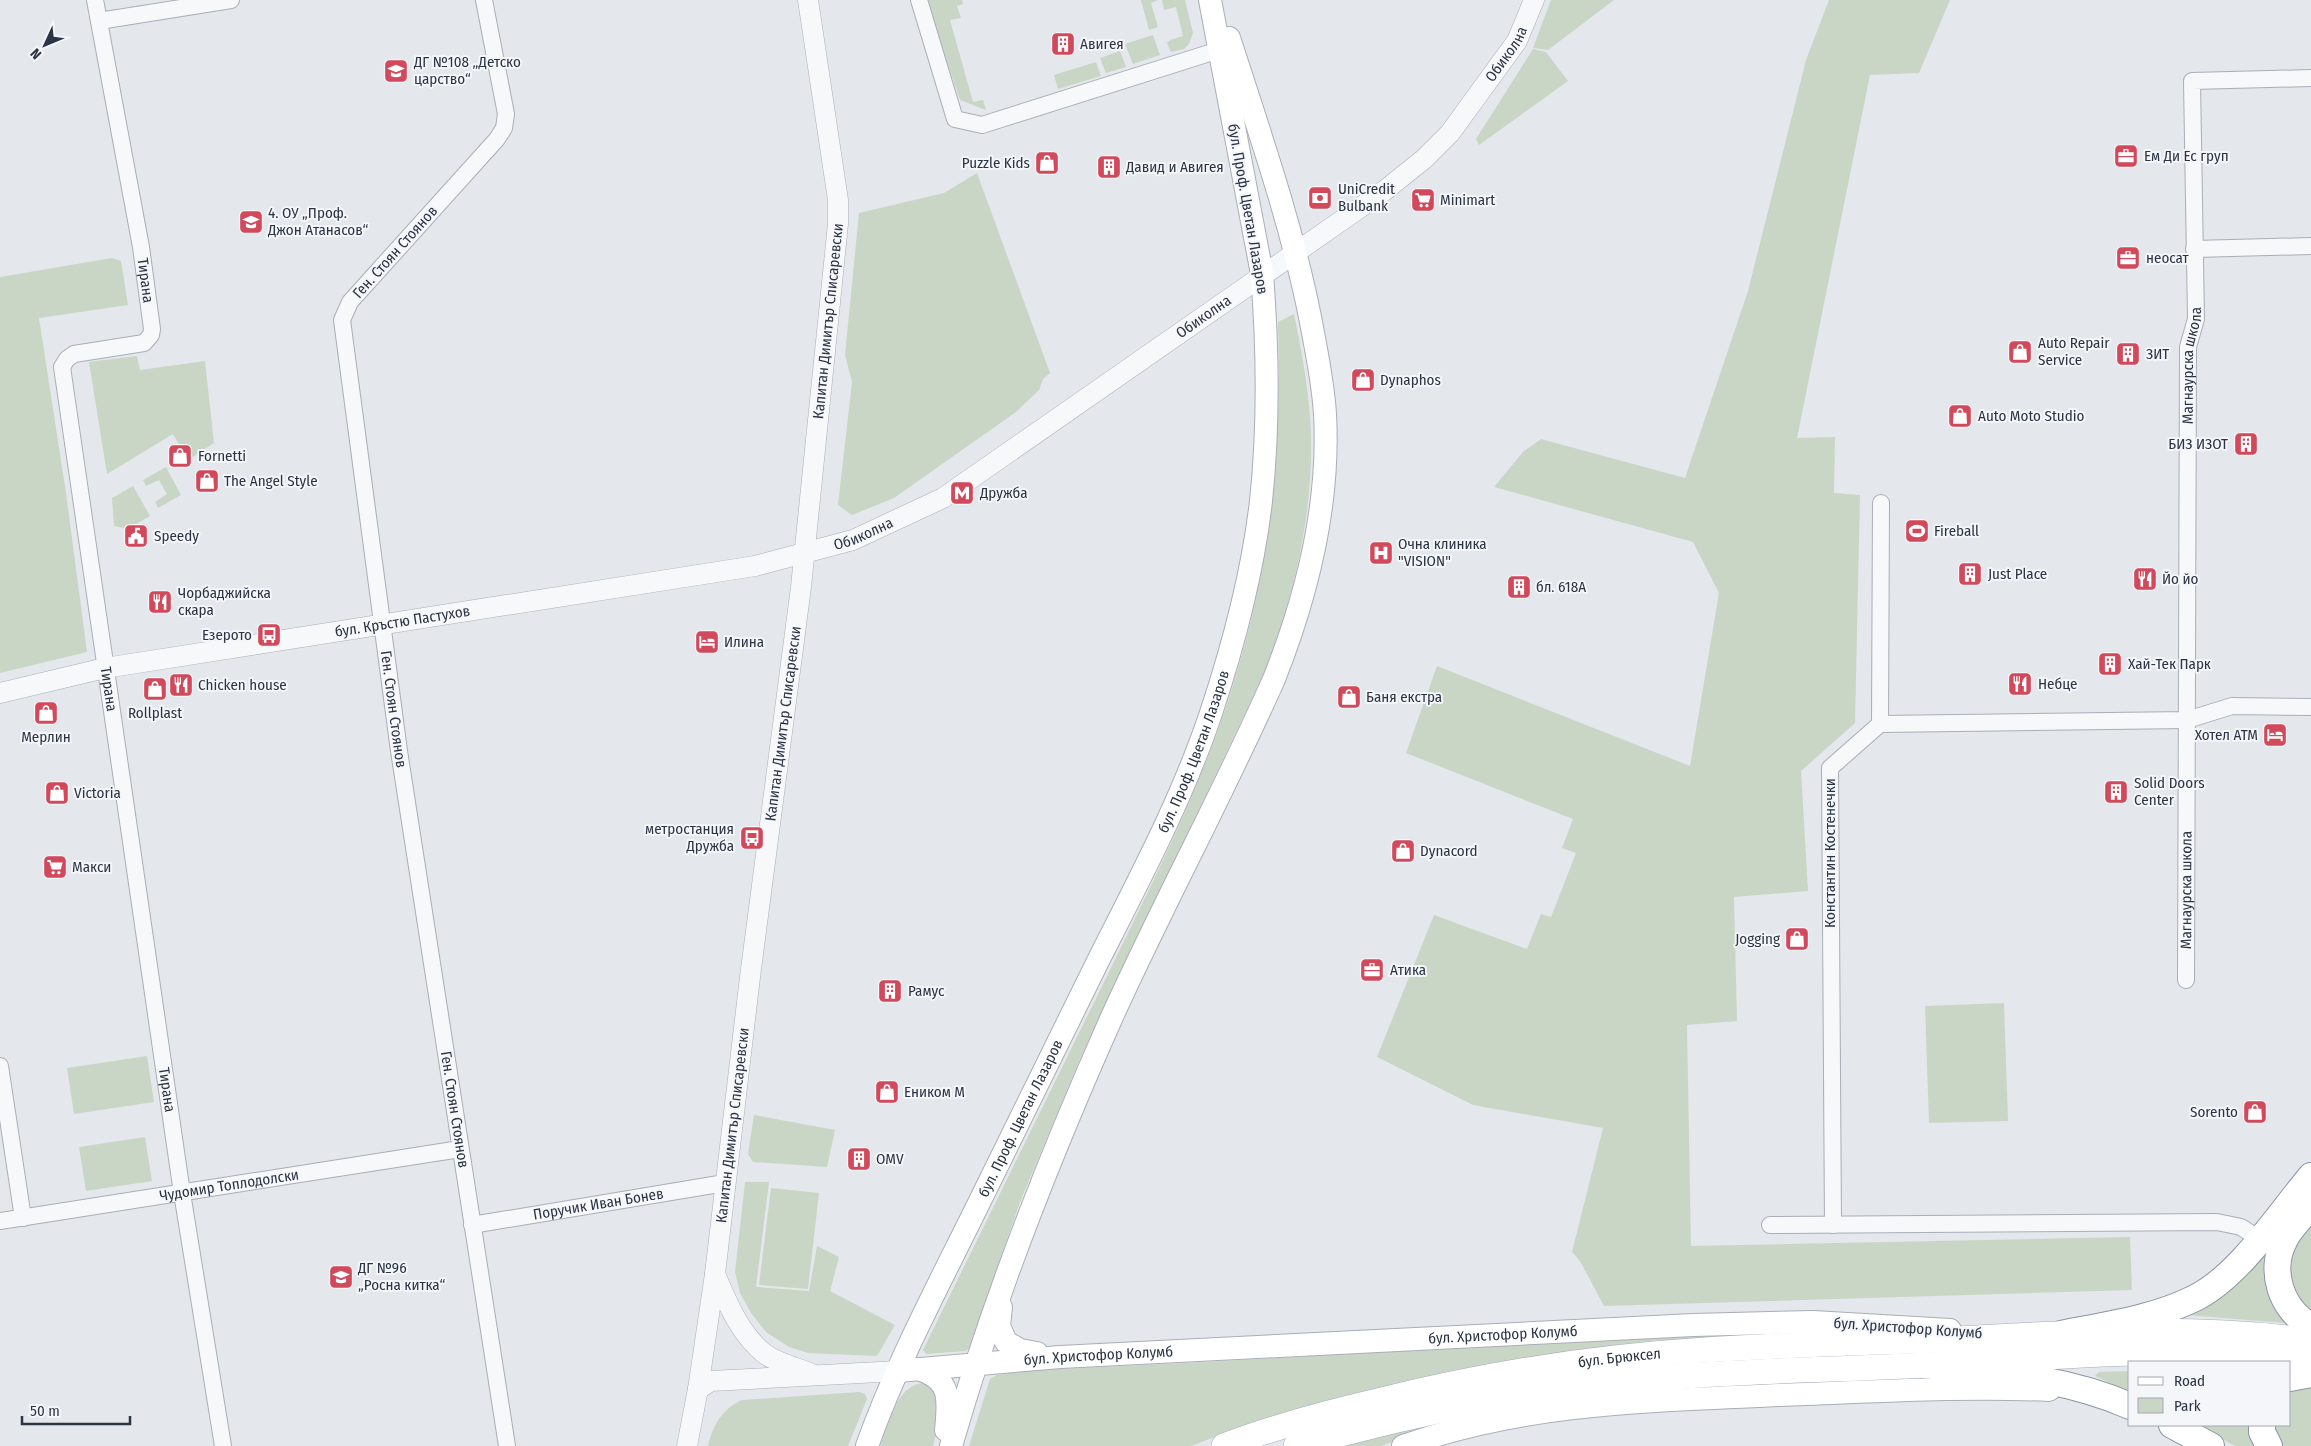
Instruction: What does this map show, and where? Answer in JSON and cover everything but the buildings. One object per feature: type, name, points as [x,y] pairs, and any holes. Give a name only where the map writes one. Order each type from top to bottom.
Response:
[{"type":"highway","points":[[2060,1334],[2153,1315],[2194,1299],[2227,1275],[2311,1176]]},
{"type":"highway","points":[[2311,1206],[2284,1240],[2277,1269],[2282,1295],[2287,1304],[2295,1314],[2311,1326]]},
{"type":"highway","points":[[1924,1365],[2022,1376],[2095,1393],[2128,1405]]},
{"type":"highway","points":[[2291,1378],[2311,1374]]},
{"type":"highway","points":[[2174,1426],[2211,1446]]},
{"type":"highway","points":[[2262,1426],[2262,1432],[2269,1446]]},
{"type":"main road","name":"бул. Проф. Цветан Лазаров","points":[[866,1446],[908,1370],[1188,773],[1212,711],[1251,564],[1261,503],[1267,405],[1266,320],[1262,274],[1210,0]]},
{"type":"main road","name":"бул. Проф. Цветан Лазаров","points":[[951,1446],[976,1364],[1043,1177],[1104,1036],[1260,709],[1286,648],[1299,609],[1316,536],[1325,439],[1319,361],[1297,251],[1217,0]]},
{"type":"main road","points":[[1002,1288],[999,1326],[1006,1342],[1020,1350],[1060,1357]]},
{"type":"main road","name":"бул. Христофор Колумб","points":[[908,1370],[1060,1357],[1693,1325],[1813,1322],[2026,1336],[2192,1331],[2246,1334],[2311,1341]]},
{"type":"main road","name":"бул. Брюксел","points":[[1226,1445],[1326,1413],[1422,1390],[1547,1366],[1705,1350],[2026,1336]]},
{"type":"main road","name":"бул. Христофор Колумб","points":[[1776,1372],[2140,1352],[2224,1355],[2276,1361]]},
{"type":"main road","name":"бул. Христофор Колумб","points":[[2291,1363],[2311,1365]]},
{"type":"main road","points":[[908,1370],[938,1380],[947,1393],[949,1401],[945,1446]]},
{"type":"main road","points":[[1403,1446],[1437,1435],[1525,1414],[1609,1402],[1776,1372]]},
{"type":"main road","name":"бул. Брюксел","points":[[1296,1446],[1403,1418],[1558,1389],[1660,1378],[1776,1372]]},
{"type":"main road","points":[[1609,1402],[1951,1388],[2095,1393]]},
{"type":"street","name":"Тирана","points":[[95,0],[141,247],[152,330],[151,335],[144,343],[74,354],[67,359],[62,367],[182,1193],[223,1446]]},
{"type":"street","points":[[99,21],[231,0]]},
{"type":"street","name":"Ген. Стоян Стоянов","points":[[484,0],[506,114],[504,128],[497,140],[359,291],[350,302],[342,320],[381,626],[506,1446]]},
{"type":"street","name":"Капитан Димитър Списаревски","points":[[687,1446],[698,1389],[715,1274],[805,554],[838,224],[838,200],[808,0]]},
{"type":"street","points":[[919,0],[955,119],[982,125],[1219,50]]},
{"type":"street","name":"Обиколна","points":[[805,554],[868,534],[943,498],[1262,274],[1384,191],[1424,159],[1450,133],[1517,42],[1534,0]]},
{"type":"street","name":"Магнаурска школа","points":[[2186,980],[2188,347],[2196,319],[2192,81],[2311,78]]},
{"type":"street","points":[[2194,249],[2311,246]]},
{"type":"street","points":[[1881,503],[1880,724],[2187,720],[2232,706],[2311,707]]},
{"type":"street","name":"бул. Кръстю Пастухов","points":[[0,693],[105,668],[755,566],[805,554]]},
{"type":"street","name":"Константин Костенечки","points":[[1833,1225],[1830,768],[1880,724]]},
{"type":"street","points":[[0,1066],[23,1218]]},
{"type":"street","name":"Чудомир Топлодолски","points":[[0,1221],[460,1149]]},
{"type":"street","name":"Поручик Иван Бонев","points":[[472,1225],[725,1183]]},
{"type":"street","points":[[1770,1225],[2216,1222],[2241,1227],[2259,1239]]},
{"type":"street","points":[[715,1274],[746,1335],[766,1355],[816,1375]]},
{"type":"street","name":"бул. Христофор Колумб","points":[[698,1389],[711,1381],[908,1370]]},
{"type":"green space","points":[[926,0],[962,0],[963,4],[957,6],[961,18],[950,20],[973,102],[983,100],[986,110],[960,100]]},
{"type":"green space","points":[[1141,0],[1158,0],[1151,3],[1158,27],[1149,30]]},
{"type":"green space","points":[[1162,0],[1185,0],[1193,33],[1189,44],[1184,49],[1171,52],[1167,43],[1170,40],[1183,36],[1176,7],[1164,10]]},
{"type":"green space","points":[[1551,0],[1614,0],[1548,50],[1533,48]]},
{"type":"green space","points":[[1829,0],[1950,0],[1919,73],[1870,75],[1797,438],[1835,437],[1834,493],[1860,495],[1855,723],[1801,771],[1808,891],[1734,897],[1737,1021],[1687,1025],[1691,1246],[2130,1237],[2132,1290],[1604,1306],[1580,1261],[1572,1252],[1603,1128],[1473,1105],[1377,1057],[1434,915],[1527,949],[1541,914],[1551,917],[1576,853],[1562,848],[1573,819],[1406,753],[1437,666],[1690,766],[1719,593],[1693,542],[1494,487],[1523,452],[1541,439],[1685,478],[1748,291],[1806,60]]},
{"type":"green space","points":[[1153,35],[1160,55],[1133,64],[1125,44]]},
{"type":"green space","points":[[1533,49],[1546,52],[1568,81],[1479,145],[1476,139]]},
{"type":"green space","points":[[1120,51],[1126,67],[1106,73],[1100,58]]},
{"type":"green space","points":[[1096,62],[1101,76],[1058,89],[1054,75]]},
{"type":"green space","points":[[977,173],[1050,373],[1043,379],[1039,390],[1016,412],[894,498],[852,515],[838,505],[852,382],[845,355],[859,213],[944,193]]},
{"type":"green space","points":[[112,258],[121,261],[128,305],[39,318],[66,493],[87,652],[0,673],[0,277]]},
{"type":"green space","points":[[1294,314],[1303,359],[1309,405],[1311,464],[1309,493],[1294,579],[1287,608],[1269,663],[1079,1061],[1020,1202],[970,1347],[966,1351],[926,1354],[923,1350],[1182,820],[1228,702],[1251,620],[1267,535],[1276,450],[1279,365],[1278,322]]},
{"type":"green space","points":[[137,356],[140,370],[205,361],[214,443],[188,460],[173,434],[107,474],[89,362]]},
{"type":"green space","points":[[166,467],[181,495],[158,508],[155,502],[167,494],[159,480],[146,486],[143,480]]},
{"type":"green space","points":[[133,486],[150,516],[128,529],[114,526],[112,498]]},
{"type":"green space","points":[[2004,1003],[2008,1121],[1929,1123],[1925,1006]]},
{"type":"green space","points":[[147,1056],[154,1102],[74,1114],[67,1068]]},
{"type":"green space","points":[[754,1115],[835,1130],[827,1167],[753,1162],[748,1154]]},
{"type":"green space","points":[[145,1137],[152,1181],[86,1191],[79,1147]]},
{"type":"green space","points":[[745,1182],[769,1182],[756,1287],[809,1291],[817,1246],[839,1257],[830,1291],[895,1325],[877,1356],[808,1353],[789,1347],[766,1332],[751,1313],[740,1293],[735,1272]]},
{"type":"green space","points":[[771,1188],[819,1193],[808,1289],[759,1285]]},
{"type":"green space","points":[[2311,1220],[2311,1318],[2291,1295],[2291,1247]]},
{"type":"green space","points":[[2275,1232],[2286,1323],[2186,1315]]},
{"type":"green space","points":[[1851,1332],[1547,1355],[1491,1363],[1425,1377],[1225,1433],[1191,1446],[969,1446],[990,1379],[997,1375],[1007,1374],[1009,1371],[1640,1338]]},
{"type":"green space","points":[[2128,1371],[2128,1391],[2095,1376],[2099,1372]]},
{"type":"green space","points":[[2311,1380],[2311,1446],[2278,1446],[2270,1426],[2291,1426],[2291,1387]]},
{"type":"green space","points":[[922,1383],[932,1385],[941,1416],[933,1446],[880,1446],[899,1399],[913,1386]]},
{"type":"green space","points":[[859,1392],[865,1394],[867,1399],[848,1446],[708,1446],[719,1419],[729,1408],[742,1400]]},
{"type":"green space","points":[[1479,1412],[1381,1446],[1337,1446]]},
{"type":"green space","points":[[2198,1426],[2253,1426],[2259,1446],[2235,1446]]},
{"type":"place","name":"Авигея","points":[[1063,44]]},
{"type":"place","name":"ДГ №108 „Детско царство“","points":[[396,71]]},
{"type":"place","name":"Ем Ди Ес груп","points":[[2126,156]]},
{"type":"place","name":"Puzzle Kids","points":[[1047,163]]},
{"type":"place","name":"Давид и Авигея","points":[[1109,167]]},
{"type":"place","name":"UniCredit Bulbank","points":[[1320,198]]},
{"type":"place","name":"Minimart","points":[[1423,200]]},
{"type":"place","name":"4. ОУ „Проф. Джон Атанасов“","points":[[251,222]]},
{"type":"place","name":"неосат","points":[[2128,258]]},
{"type":"place","name":"Auto Repair Service","points":[[2020,352]]},
{"type":"place","name":"ЗИТ","points":[[2128,354]]},
{"type":"place","name":"Dynaphos","points":[[1363,380]]},
{"type":"place","name":"Auto Moto Studio","points":[[1960,416]]},
{"type":"place","name":"БИЗ ИЗОТ","points":[[2246,444]]},
{"type":"place","name":"Fornetti","points":[[180,456]]},
{"type":"place","name":"The Angel Style","points":[[207,481]]},
{"type":"place","name":"Дружба","points":[[962,493]]},
{"type":"place","name":"Fireball","points":[[1917,531]]},
{"type":"place","name":"Speedy","points":[[136,536]]},
{"type":"place","name":"Очна клиника \"VISION\"","points":[[1381,553]]},
{"type":"place","name":"Just Place","points":[[1970,574]]},
{"type":"place","name":"Йо йо","points":[[2145,579]]},
{"type":"place","name":"бл. 618А","points":[[1519,587]]},
{"type":"place","name":"Чорбаджийска скара","points":[[160,602]]},
{"type":"place","name":"Езерото","points":[[269,635]]},
{"type":"place","name":"Илина","points":[[707,642]]},
{"type":"place","name":"Хай-Тек Парк","points":[[2110,664]]},
{"type":"place","name":"Небце","points":[[2020,684]]},
{"type":"place","name":"Chicken house","points":[[181,685]]},
{"type":"place","name":"Rollplast","points":[[155,689]]},
{"type":"place","name":"Баня екстра","points":[[1349,697]]},
{"type":"place","name":"Мерлин","points":[[46,713]]},
{"type":"place","name":"Хотел АТМ","points":[[2275,735]]},
{"type":"place","name":"Solid Doors Center","points":[[2116,792]]},
{"type":"place","name":"Victoria","points":[[57,793]]},
{"type":"place","name":"метростанция Дружба","points":[[752,838]]},
{"type":"place","name":"Dynacord","points":[[1403,851]]},
{"type":"place","name":"Макси","points":[[55,867]]},
{"type":"place","name":"Jogging","points":[[1797,939]]},
{"type":"place","name":"Атика","points":[[1372,970]]},
{"type":"place","name":"Рамус","points":[[890,991]]},
{"type":"place","name":"Еником М","points":[[887,1092]]},
{"type":"place","name":"Sorento","points":[[2255,1112]]},
{"type":"place","name":"OMV","points":[[859,1159]]},
{"type":"place","name":"ДГ №96 „Росна китка“","points":[[341,1277]]}]
